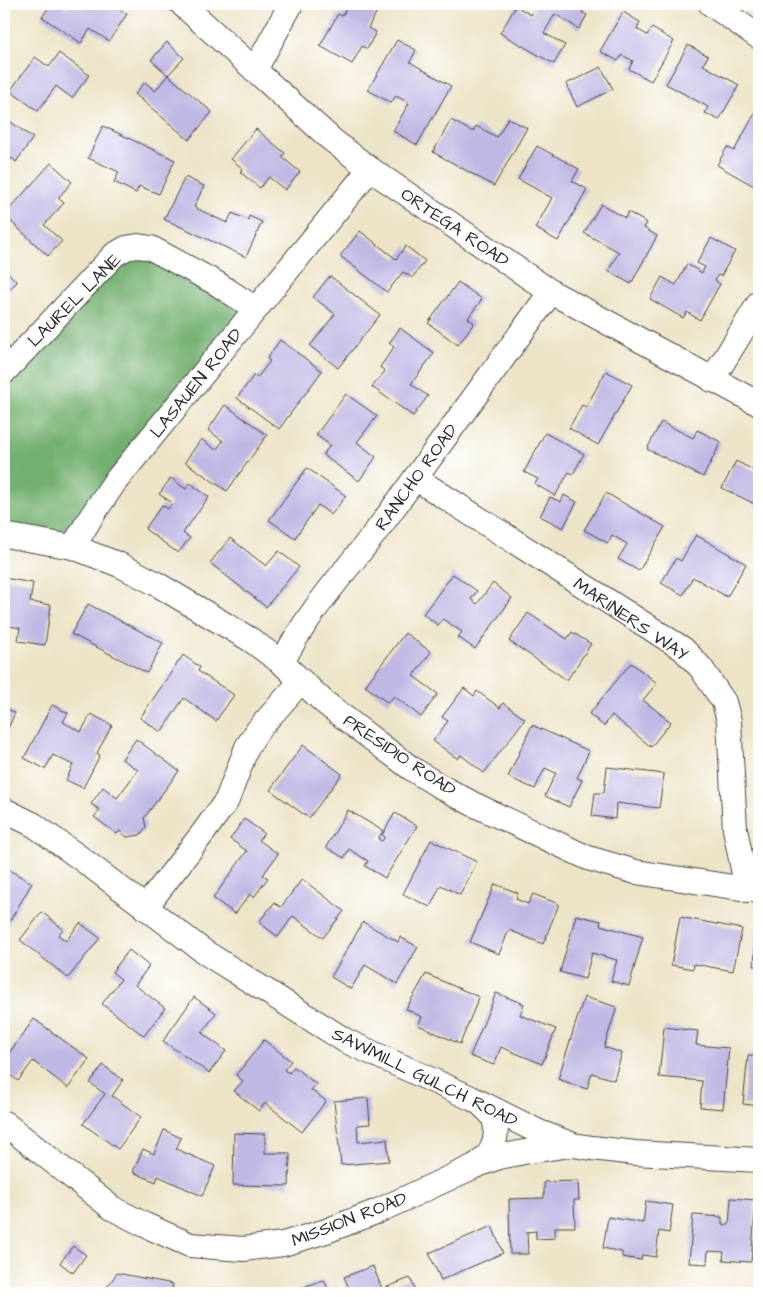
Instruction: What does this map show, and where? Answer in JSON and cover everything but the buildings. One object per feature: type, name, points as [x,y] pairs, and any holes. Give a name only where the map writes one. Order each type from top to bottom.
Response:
[{"type":"street","name":"ORTEGA ROAD","points":[[182,4],[332,140],[370,168],[551,292],[759,404]]},
{"type":"street","points":[[255,70],[292,4]]},
{"type":"street","points":[[711,4],[759,37]]},
{"type":"street","name":"LASAUEN ROAD","points":[[73,547],[90,517],[114,483],[370,168]]},
{"type":"street","name":"LAUREL LANE","points":[[4,372],[114,255],[126,248],[138,246],[151,248],[216,283],[256,309]]},
{"type":"street","name":"RANCHO ROAD","points":[[282,663],[292,642],[309,616],[359,554],[551,292]]},
{"type":"street","points":[[712,380],[759,303]]},
{"type":"street","name":"MARINERS WAY","points":[[415,478],[683,650],[700,668],[724,702],[728,721],[735,829],[753,891]]},
{"type":"street","points":[[4,535],[73,547]]},
{"type":"street","name":"PRESIDIO ROAD","points":[[73,547],[120,565],[155,583],[251,640],[282,663],[359,729],[432,781],[473,804],[588,858],[636,872],[753,891]]},
{"type":"street","points":[[145,908],[227,800],[247,747],[258,730],[301,681]]},
{"type":"street","name":"SAWMILL GULCH ROAD","points":[[4,810],[34,825],[206,953],[346,1042],[539,1132],[573,1145],[635,1153],[759,1160]]},
{"type":"street","points":[[475,1166],[487,1156],[493,1147],[496,1136],[493,1116],[480,1103]]},
{"type":"street","name":"MISSION ROAD","points":[[4,1123],[112,1208],[190,1245],[243,1249],[283,1244],[326,1231],[378,1211],[475,1166],[499,1157],[573,1145]]},
{"type":"green space","points":[[130,256],[150,257],[240,311],[71,529],[60,536],[4,530],[4,385],[122,261]]}]
